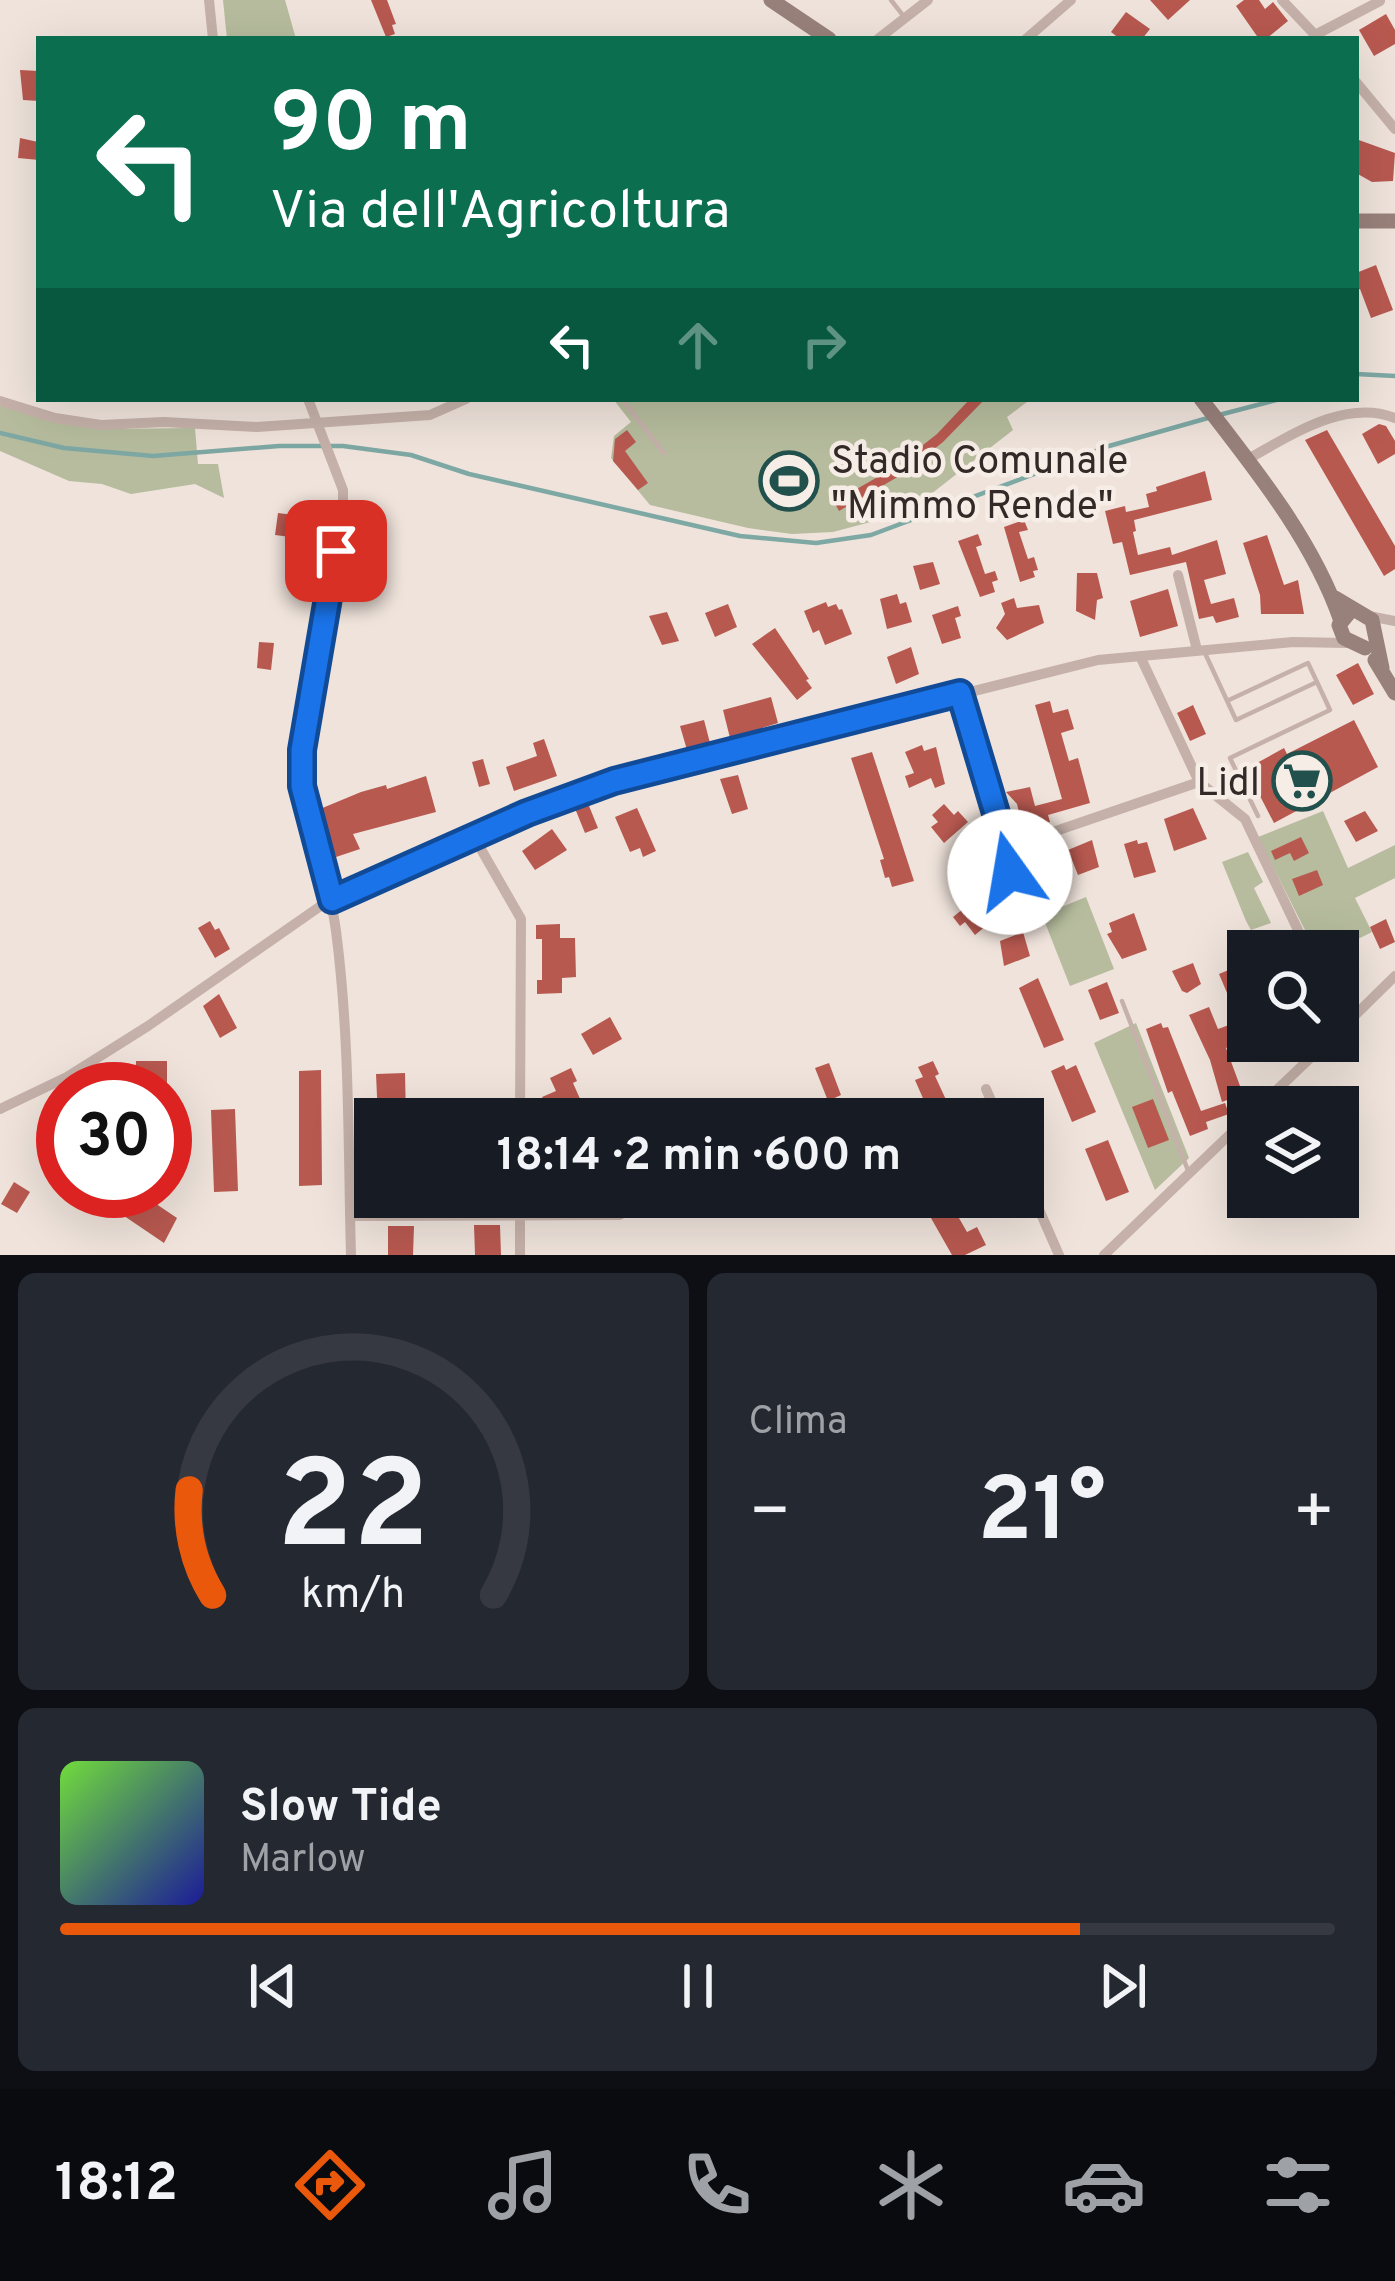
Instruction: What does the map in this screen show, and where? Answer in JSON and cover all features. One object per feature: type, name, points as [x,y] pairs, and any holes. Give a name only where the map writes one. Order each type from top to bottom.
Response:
[{"type":"street","points":[[209,0],[213,36]]},
{"type":"street","points":[[771,0],[825,36]]},
{"type":"street","points":[[882,36],[928,0]]},
{"type":"street","points":[[1029,36],[1071,0]]},
{"type":"street","points":[[1282,0],[1316,36]]},
{"type":"street","points":[[1319,36],[1380,1]]},
{"type":"street","points":[[1359,86],[1395,129]]},
{"type":"street","points":[[1359,221],[1395,221]]},
{"type":"street","points":[[0,401],[55,418],[101,425],[164,422],[256,427],[430,415],[459,402]]},
{"type":"street","points":[[309,402],[343,490],[302,750],[302,786],[332,900],[344,994],[351,1255]]},
{"type":"street","points":[[1203,402],[1276,497],[1331,594],[1367,639],[1395,693]]},
{"type":"street","points":[[1248,459],[1321,419],[1382,413],[1395,418]]},
{"type":"street","points":[[1178,575],[1200,650]]},
{"type":"street","points":[[1351,618],[1367,639]]},
{"type":"street","points":[[1293,642],[1351,618],[1395,622]]},
{"type":"street","points":[[0,1109],[88,1064],[332,900],[614,781],[1099,660],[1367,639],[1395,622]]},
{"type":"street","points":[[1141,656],[1198,782],[1245,819],[1298,930]]},
{"type":"street","points":[[960,693],[1010,872]]},
{"type":"street","points":[[1049,833],[1198,782]]},
{"type":"street","points":[[474,837],[521,919],[520,1098]]},
{"type":"street","points":[[1359,1011],[1395,976]]},
{"type":"street","points":[[1281,1086],[1306,1062]]},
{"type":"street","points":[[986,1089],[990,1098]]},
{"type":"street","points":[[1104,1255],[1227,1137]]},
{"type":"street","points":[[350,1216],[354,1216]]},
{"type":"street","points":[[520,1218],[520,1255]]},
{"type":"street","points":[[1043,1218],[1059,1255]]},
{"type":"lane","points":[[891,0],[905,18]]},
{"type":"lane","points":[[624,402],[664,453]]},
{"type":"lane","points":[[1200,650],[1237,720],[1317,682]]},
{"type":"lane","points":[[1227,701],[1308,663],[1330,710],[1230,758],[1258,816]]},
{"type":"lane","points":[[1122,1001],[1189,1173]]},
{"type":"green space","points":[[223,0],[285,0],[295,36],[227,36]]},
{"type":"green space","name":"Stadio Comunale \"Mimmo Rende\"","points":[[615,402],[1027,402],[1007,417],[1013,430],[908,512],[833,532],[792,534],[748,528],[650,505],[611,458],[614,436],[631,422]]},
{"type":"green space","points":[[0,406],[104,429],[195,428],[198,464],[218,464],[224,498],[195,484],[131,494],[102,484],[69,481],[0,451]]},
{"type":"green space","points":[[1323,811],[1348,868],[1395,845],[1395,878],[1355,898],[1372,932],[1359,938],[1359,930],[1305,930],[1258,837]]},
{"type":"green space","points":[[1248,852],[1263,882],[1254,888],[1271,923],[1251,930],[1222,862]]},
{"type":"green space","points":[[1086,897],[1114,969],[1070,986],[1042,915]]},
{"type":"green space","points":[[1136,1023],[1189,1158],[1155,1190],[1094,1043]]},
{"type":"building","points":[[371,0],[387,0],[396,24],[392,25],[395,34],[386,36]]},
{"type":"building","points":[[1150,0],[1190,0],[1168,20]]},
{"type":"building","points":[[1244,0],[1259,0],[1265,9],[1273,2],[1288,21],[1270,36],[1257,36],[1236,6]]},
{"type":"building","points":[[1126,12],[1150,29],[1144,36],[1111,32]]},
{"type":"building","points":[[1386,14],[1395,30],[1395,44],[1374,56],[1359,30]]},
{"type":"building","points":[[20,70],[36,71],[36,101],[23,100]]},
{"type":"building","points":[[20,138],[36,142],[36,160],[18,158]]},
{"type":"building","points":[[1359,140],[1395,153],[1393,181],[1372,182],[1359,175]]},
{"type":"building","points":[[1376,265],[1393,310],[1371,318],[1359,289],[1359,272]]},
{"type":"building","points":[[967,402],[982,402],[901,475],[839,511],[834,502],[895,467]]},
{"type":"building","points":[[1379,424],[1386,426],[1395,441],[1395,454],[1378,464],[1362,434]]},
{"type":"building","points":[[627,430],[636,442],[625,451],[648,483],[638,490],[613,461],[615,439]]},
{"type":"building","points":[[1327,430],[1395,546],[1395,569],[1384,576],[1305,440]]},
{"type":"building","points":[[1205,471],[1212,500],[1134,520],[1133,532],[1138,555],[1170,547],[1172,555],[1217,540],[1226,574],[1204,580],[1211,604],[1234,598],[1239,617],[1216,623],[1213,616],[1199,619],[1186,562],[1130,575],[1122,542],[1113,544],[1105,511],[1149,507],[1146,494],[1157,491],[1156,487]]},
{"type":"building","points":[[278,513],[309,517],[306,539],[275,535]]},
{"type":"building","points":[[1024,520],[1028,530],[1019,532],[1028,559],[1034,557],[1038,570],[1033,571],[1035,577],[1020,582],[1004,527]]},
{"type":"building","points":[[978,534],[982,545],[976,547],[985,574],[995,571],[998,580],[992,582],[995,592],[980,597],[958,541]]},
{"type":"building","points":[[1267,535],[1284,585],[1298,580],[1304,614],[1261,614],[1260,595],[1243,543]]},
{"type":"building","points":[[933,562],[940,584],[920,590],[913,566]]},
{"type":"building","points":[[1077,573],[1097,573],[1103,598],[1097,600],[1095,620],[1076,611]]},
{"type":"building","points":[[1168,589],[1178,626],[1140,637],[1130,601]]},
{"type":"building","points":[[897,594],[900,604],[906,602],[912,622],[887,629],[880,599]]},
{"type":"building","points":[[1014,598],[1017,608],[1039,605],[1044,623],[1007,640],[996,628],[1005,614],[1001,603]]},
{"type":"building","points":[[826,602],[828,607],[836,604],[842,609],[852,634],[825,645],[819,630],[813,633],[804,611]]},
{"type":"building","points":[[728,604],[737,627],[715,637],[705,613]]},
{"type":"building","points":[[958,606],[961,616],[955,618],[961,638],[942,644],[932,615]]},
{"type":"building","points":[[667,612],[679,641],[662,645],[649,616]]},
{"type":"building","points":[[775,628],[812,688],[797,700],[752,644]]},
{"type":"building","points":[[259,642],[274,643],[271,670],[257,668]]},
{"type":"building","points":[[911,647],[919,674],[896,684],[887,657]]},
{"type":"building","points":[[1358,663],[1374,694],[1353,705],[1336,675]]},
{"type":"building","points":[[771,697],[778,723],[730,738],[723,710]]},
{"type":"building","points":[[1050,701],[1053,713],[1068,709],[1074,729],[1061,733],[1069,761],[1078,758],[1090,803],[1048,815],[1050,822],[1023,829],[1017,804],[1006,792],[1030,787],[1035,806],[1062,799],[1035,705]]},
{"type":"building","points":[[1193,705],[1206,734],[1190,741],[1177,713]]},
{"type":"building","points":[[704,720],[710,743],[687,750],[680,726]]},
{"type":"building","name":"Lidl","points":[[1354,720],[1378,767],[1274,823],[1246,769]]},
{"type":"building","points":[[544,739],[557,776],[514,791],[506,767],[537,756],[533,743]]},
{"type":"building","points":[[922,745],[924,751],[936,747],[945,784],[935,788],[931,778],[909,788],[905,776],[914,773],[905,752]]},
{"type":"building","points":[[872,752],[914,881],[892,887],[889,877],[885,878],[880,860],[884,859],[851,758]]},
{"type":"building","points":[[483,759],[490,784],[479,787],[472,762]]},
{"type":"building","points":[[738,775],[748,809],[732,814],[720,779]]},
{"type":"building","points":[[426,776],[436,812],[353,834],[360,849],[336,857],[320,809],[361,792]]},
{"type":"building","points":[[587,801],[598,828],[585,833],[574,806]]},
{"type":"building","points":[[944,804],[968,822],[944,843],[931,827],[938,822],[932,815]]},
{"type":"building","points":[[637,808],[656,851],[643,857],[640,848],[630,852],[615,817]]},
{"type":"building","points":[[1193,808],[1207,839],[1174,851],[1164,819]]},
{"type":"building","points":[[1365,811],[1378,831],[1356,842],[1344,821]]},
{"type":"building","points":[[552,829],[567,850],[535,870],[522,851]]},
{"type":"building","points":[[1301,837],[1309,853],[1294,861],[1290,853],[1275,860],[1271,851]]},
{"type":"building","points":[[1092,840],[1099,867],[1078,875],[1068,850]]},
{"type":"building","points":[[1137,840],[1138,844],[1147,842],[1156,872],[1134,878],[1124,844]]},
{"type":"building","points":[[1044,847],[1055,876],[1034,884],[1022,855]]},
{"type":"building","points":[[970,851],[988,871],[966,892],[949,875],[953,871],[949,866]]},
{"type":"building","points":[[1317,870],[1323,885],[1299,896],[1292,879]]},
{"type":"building","points":[[974,900],[982,910],[989,905],[998,916],[975,935],[965,922],[960,926],[953,917]]},
{"type":"building","points":[[1134,913],[1147,950],[1122,959],[1107,934],[1112,932],[1109,923]]},
{"type":"building","points":[[1386,919],[1395,942],[1380,949],[1370,927]]},
{"type":"building","points":[[210,921],[230,949],[215,958],[198,928]]},
{"type":"building","points":[[560,924],[560,938],[575,938],[576,977],[562,978],[562,993],[537,994],[537,980],[542,980],[542,939],[536,939],[536,925]]},
{"type":"building","points":[[1023,932],[1030,956],[1004,966],[1000,941]]},
{"type":"building","points":[[1193,963],[1201,984],[1187,993],[1172,971]]},
{"type":"building","points":[[1038,978],[1064,1040],[1044,1048],[1019,988]]},
{"type":"building","points":[[1107,982],[1119,1013],[1100,1020],[1088,990]]},
{"type":"building","points":[[219,994],[237,1028],[220,1038],[203,1006]]},
{"type":"building","points":[[1209,1007],[1218,1029],[1227,1026],[1227,1062],[1231,1062],[1240,1086],[1227,1086],[1227,1100],[1222,1102],[1210,1060],[1189,1015]]},
{"type":"building","points":[[610,1017],[622,1039],[593,1055],[581,1034]]},
{"type":"building","points":[[1161,1023],[1168,1027],[1201,1111],[1225,1103],[1227,1115],[1206,1122],[1208,1129],[1190,1136],[1172,1091],[1168,1093],[1146,1029]]},
{"type":"building","points":[[933,1061],[945,1098],[923,1098],[915,1080],[923,1077],[918,1067]]},
{"type":"building","points":[[829,1063],[841,1095],[827,1098],[815,1068]]},
{"type":"building","points":[[1064,1065],[1066,1070],[1076,1065],[1096,1112],[1072,1122],[1051,1071]]},
{"type":"building","points":[[571,1068],[580,1098],[542,1098],[556,1091],[550,1078]]},
{"type":"building","points":[[321,1070],[322,1185],[299,1186],[299,1071]]},
{"type":"building","points":[[405,1073],[406,1098],[377,1098],[376,1074]]},
{"type":"building","points":[[1153,1099],[1169,1140],[1148,1148],[1132,1107]]},
{"type":"building","points":[[235,1109],[238,1191],[214,1192],[211,1110]]},
{"type":"building","points":[[1108,1140],[1129,1192],[1106,1201],[1085,1149]]},
{"type":"building","points":[[14,1182],[30,1192],[17,1213],[1,1204]]},
{"type":"building","points":[[127,1218],[177,1218],[164,1243]]},
{"type":"building","points":[[931,1218],[959,1218],[967,1232],[977,1227],[986,1245],[965,1255],[952,1255]]},
{"type":"building","points":[[474,1225],[500,1225],[501,1255],[475,1255]]},
{"type":"building","points":[[388,1226],[414,1226],[413,1255],[388,1255]]},
{"type":"waterway","points":[[1359,374],[1395,376]]},
{"type":"waterway","points":[[1219,415],[1269,402]]},
{"type":"waterway","points":[[0,433],[64,448],[153,456],[279,446],[343,446],[411,455],[469,474],[740,536],[816,543],[871,535],[1109,446],[1208,418]]},
{"type":"place","name":"Stadio Comunale \"Mimmo Rende\"","points":[[789,481]]},
{"type":"place","name":"Lidl","points":[[1302,781]]},
{"type":"route","points":[[336,551],[302,750],[302,786],[332,900],[527,813],[614,781],[960,693],[1010,872]]}]
